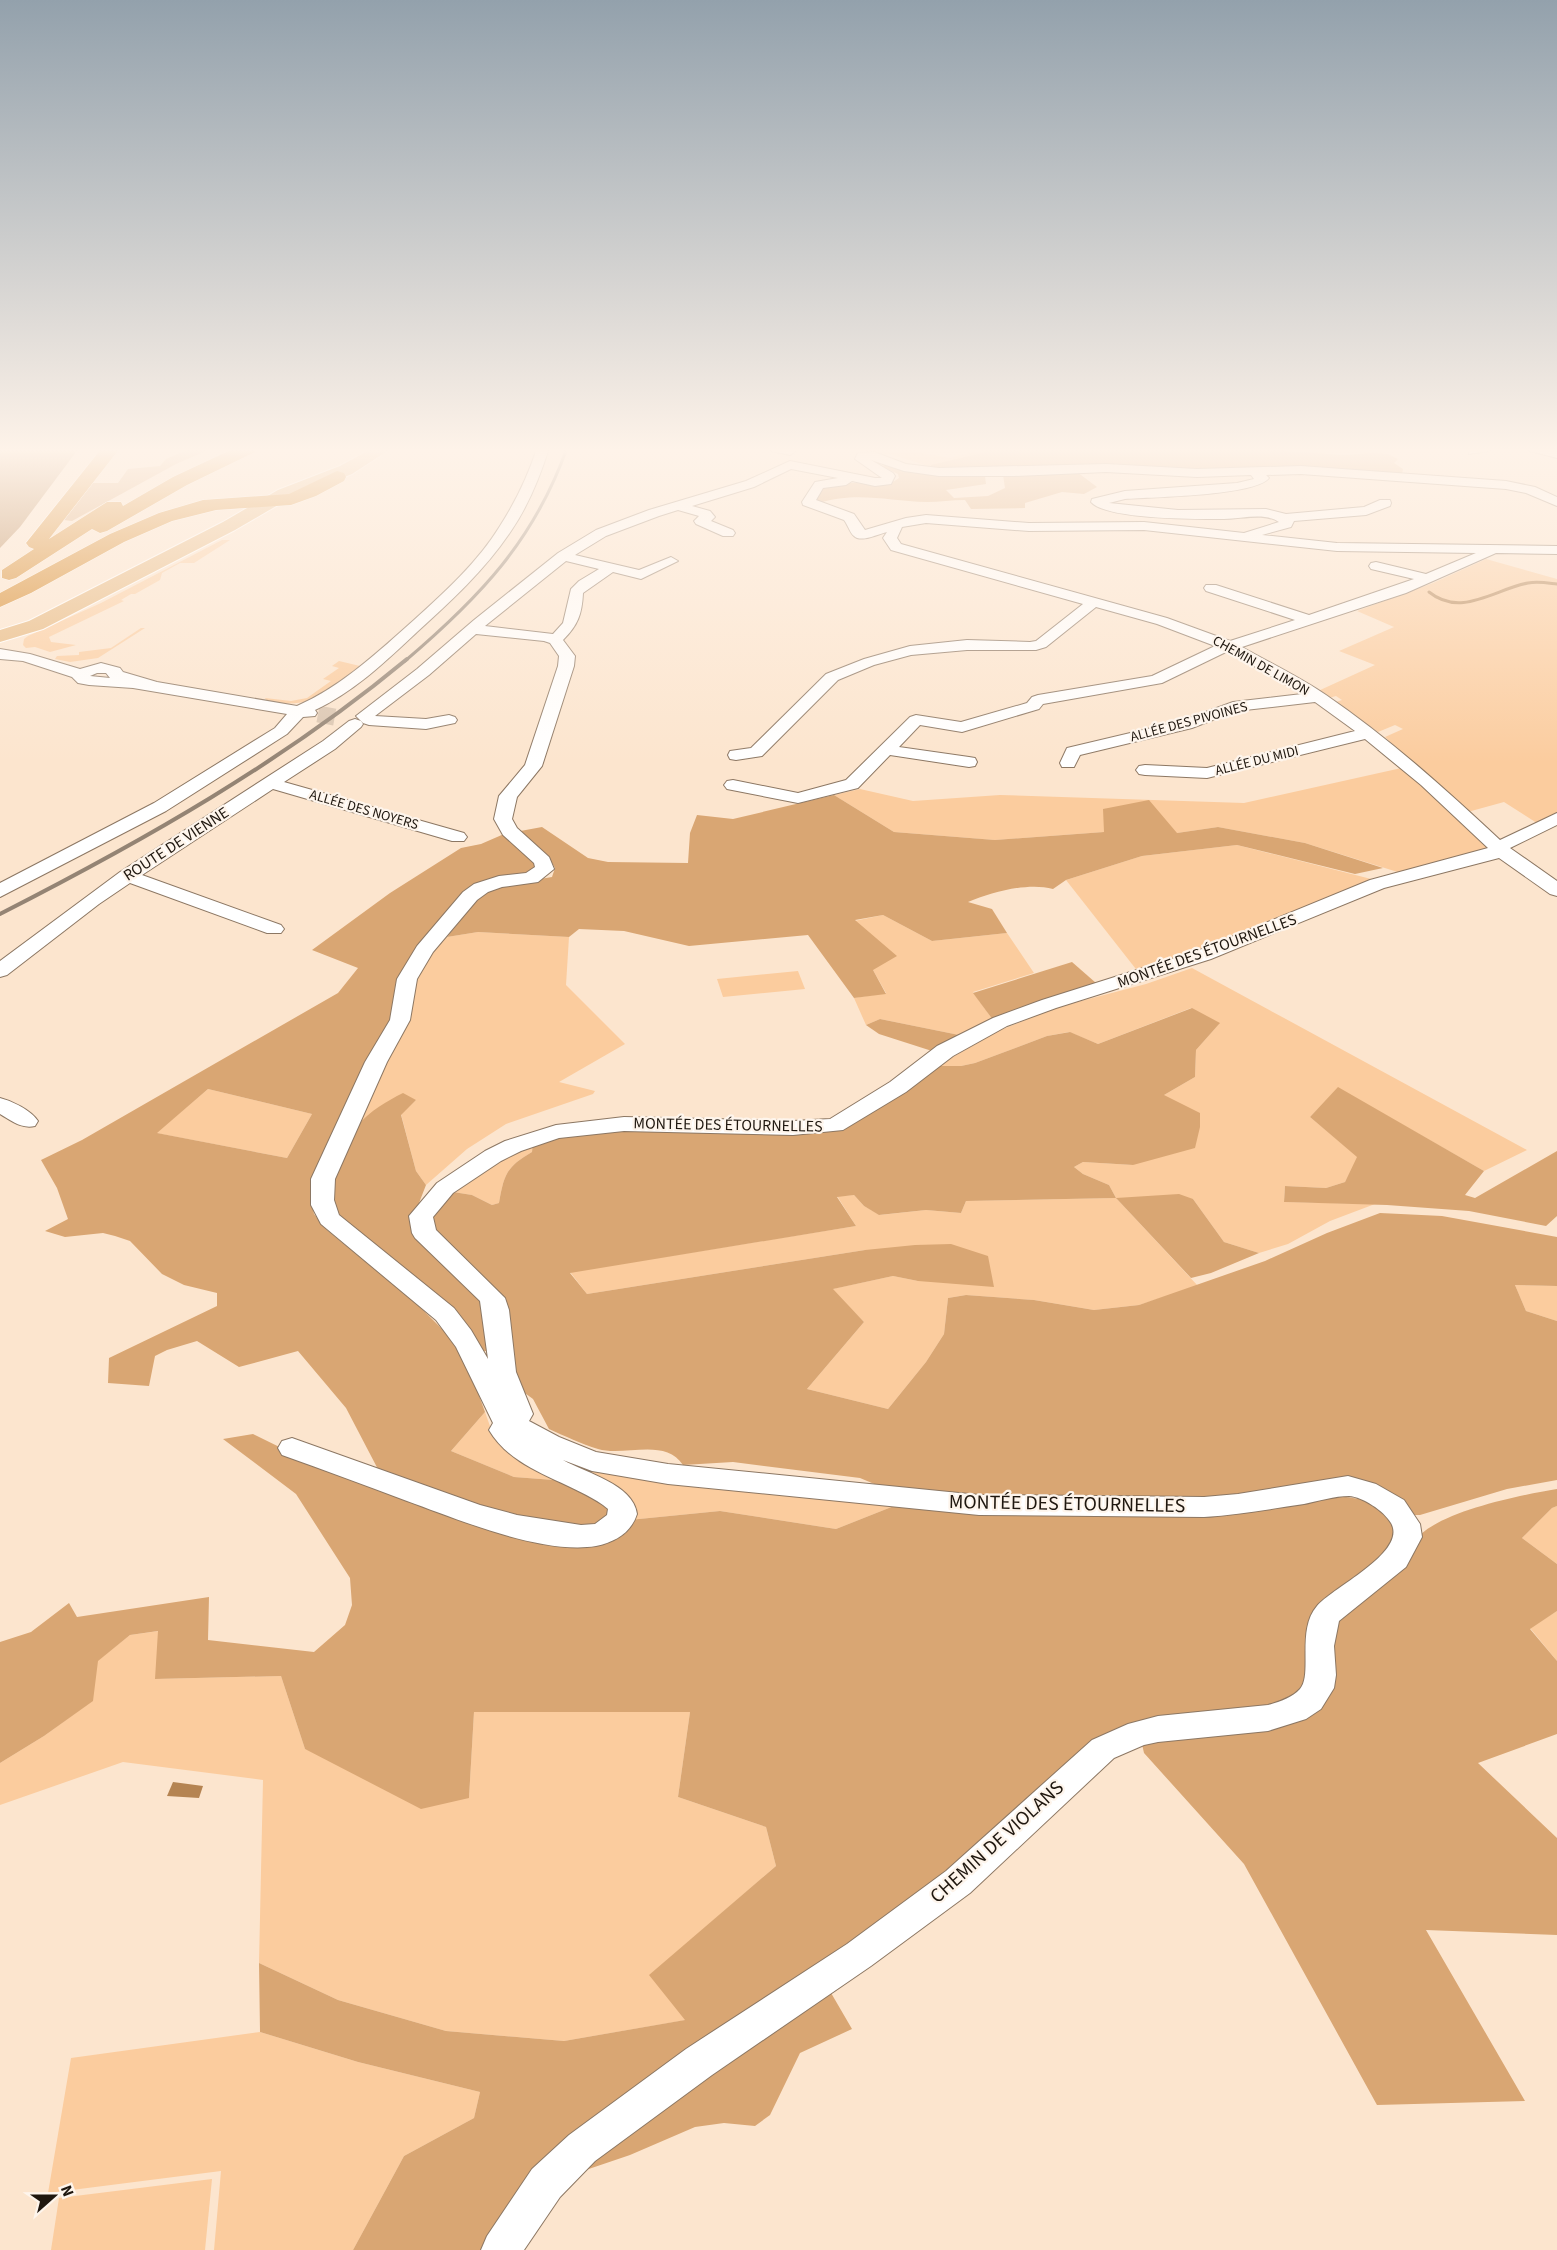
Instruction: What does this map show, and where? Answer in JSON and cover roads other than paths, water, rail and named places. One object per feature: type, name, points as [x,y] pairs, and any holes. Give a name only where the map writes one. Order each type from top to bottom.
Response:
[{"type":"highway","points":[[21,566],[25,553]]},
{"type":"highway","points":[[0,581],[41,553]]},
{"type":"highway","points":[[0,599],[64,553]]},
{"type":"highway","points":[[0,599],[87,553]]},
{"type":"main road","points":[[4,645],[36,625],[176,553]]},
{"type":"main road","points":[[4,645],[94,603],[191,553]]},
{"type":"street","points":[[0,891],[160,807],[281,731],[298,712],[324,700],[374,664],[463,582],[485,553]]},
{"type":"street","name":"ROUTE DE VIENNE","points":[[0,970],[127,876],[328,745],[356,719],[423,672],[475,626],[568,553]]},
{"type":"street","name":"CHEMIN DE LIMON","points":[[918,553],[1162,621],[1232,646],[1318,697],[1368,733],[1427,781],[1499,849],[1557,890]]},
{"type":"street","points":[[1396,553],[1376,567],[1429,579]]},
{"type":"street","points":[[733,786],[798,798],[852,784],[916,720],[962,727],[1033,706],[1038,700],[1156,680],[1220,650],[1429,579],[1485,553]]},
{"type":"street","points":[[563,556],[641,575],[671,561]]},
{"type":"street","points":[[475,626],[555,640],[570,625],[575,610],[576,592],[584,584],[611,568]]},
{"type":"street","points":[[1211,588],[1310,620]]},
{"type":"street","points":[[736,755],[756,752],[832,676],[869,662],[910,651],[967,645],[1031,647],[1041,644],[1095,602]]},
{"type":"street","name":"MONTÉE DES ÉTOURNELLES","points":[[555,640],[567,656],[566,666],[533,766],[508,796],[503,819],[508,831],[543,861],[544,869],[531,878],[499,882],[481,888],[470,896],[424,950],[407,979],[400,1020],[376,1062],[323,1179],[321,1192],[323,1206],[329,1218],[437,1307],[455,1326],[472,1353],[501,1415],[509,1422],[549,1444],[592,1461],[668,1474],[979,1505],[1022,1507],[1204,1507],[1238,1504],[1348,1486],[1360,1487],[1373,1493],[1396,1511],[1406,1523]]},
{"type":"street","points":[[4,645],[86,673],[109,668],[116,671],[111,678],[318,714]]},
{"type":"street","name":"ALLÉE DES PIVOINES","points":[[1068,763],[1073,752],[1186,725],[1233,707],[1318,697]]},
{"type":"street","points":[[356,719],[426,724],[449,720]]},
{"type":"street","name":"ALLÉE DU MIDI","points":[[1144,770],[1207,774],[1368,733]]},
{"type":"street","points":[[887,750],[969,762]]},
{"type":"street","name":"ALLÉE DES NOYERS","points":[[269,783],[458,837]]},
{"type":"street","points":[[1499,849],[1557,818]]},
{"type":"street","name":"MONTÉE DES ÉTOURNELLES","points":[[509,1422],[517,1419],[520,1414],[503,1372],[496,1310],[492,1298],[424,1233],[422,1216],[445,1188],[493,1156],[534,1138],[595,1126],[645,1123],[813,1128],[835,1125],[898,1087],[945,1051],[1000,1022],[1049,1004],[1204,955],[1377,884],[1491,855],[1499,849]]},
{"type":"street","points":[[127,876],[274,929]]},
{"type":"street","points":[[0,1105],[27,1120]]},
{"type":"street","points":[[292,1448],[504,1523],[584,1535],[611,1530],[620,1521],[623,1512],[621,1504],[613,1497],[570,1477],[515,1443],[503,1430],[509,1422]]},
{"type":"street","name":"CHEMIN DE VIOLANS","points":[[501,2250],[546,2184],[582,2148],[699,2062],[859,1954],[958,1882],[1103,1749],[1139,1733],[1268,1718],[1304,1704],[1313,1696],[1318,1687],[1322,1671],[1321,1625],[1327,1614],[1396,1559],[1408,1536],[1406,1523]]},
{"type":"waterway","points":[[1429,592],[1441,599],[1466,602],[1528,583],[1557,584]]},
{"type":"tunnel","points":[[318,714],[340,718]]},
{"type":"railway","points":[[405,661],[457,614],[511,553]]},
{"type":"railway","points":[[0,914],[106,858],[211,798],[311,732],[407,659]]}]
